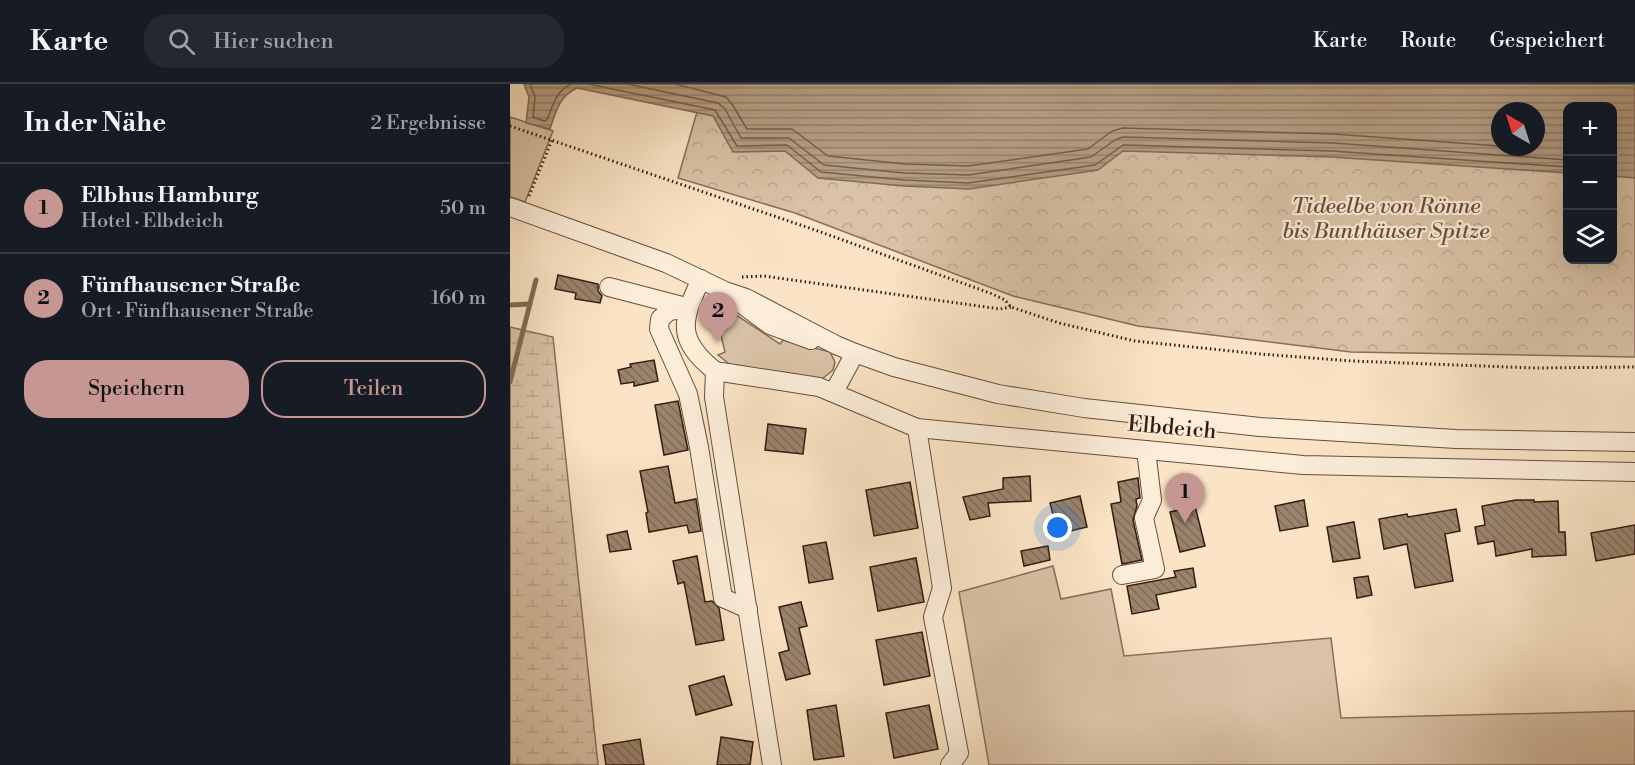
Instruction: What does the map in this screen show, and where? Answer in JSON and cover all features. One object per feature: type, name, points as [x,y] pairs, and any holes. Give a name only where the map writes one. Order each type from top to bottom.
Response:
[{"type":"street","name":"Elbdeich","points":[[510,207],[666,263],[701,279],[728,284],[763,321],[777,329],[804,339],[836,345],[913,372],[998,394],[1084,408],[1260,427],[1421,437],[1635,441]]},
{"type":"street","points":[[701,279],[688,308],[685,327],[688,338],[700,358],[715,371],[714,397],[772,765]]},
{"type":"street","points":[[609,287],[688,308]]},
{"type":"street","points":[[688,308],[669,311],[660,319],[659,328],[688,394],[699,447],[723,598],[748,609]]},
{"type":"street","points":[[834,392],[855,353]]},
{"type":"street","name":"Elbdeich","points":[[715,371],[819,387],[917,428],[1304,465],[1635,472]]},
{"type":"street","points":[[917,428],[942,588],[933,617],[959,753],[950,765]]},
{"type":"street","points":[[1122,575],[1155,569],[1144,518],[1152,500],[1146,450]]},
{"type":"path","points":[[510,126],[990,293],[1005,300],[1011,307]]},
{"type":"path","points":[[530,195],[552,140]]},
{"type":"path","points":[[728,284],[764,276],[1000,309],[1011,307],[1059,322],[1135,340],[1260,354],[1352,361],[1535,368],[1635,367]]},
{"type":"green space","name":"Tideelbe von Rönne bis Bunthäuser Spitze","points":[[705,84],[1635,84],[1635,357],[1351,352],[1138,326],[1013,296],[795,213],[678,178]]},
{"type":"green space","points":[[510,117],[553,131],[525,202],[510,197]]},
{"type":"green space","points":[[708,306],[724,307],[780,344],[783,340],[830,352],[835,362],[833,370],[822,379],[733,367],[718,355],[725,352],[716,315],[702,315]]},
{"type":"green space","points":[[510,327],[553,337],[598,765],[510,765]]},
{"type":"green space","points":[[1053,566],[1061,599],[1111,589],[1124,656],[1331,638],[1341,718],[1635,711],[1635,765],[989,765],[959,592]]},
{"type":"water","points":[[524,84],[1635,84],[1635,178],[1617,176],[1617,102],[1563,102],[1563,173],[1332,157],[1123,151],[1098,170],[969,189],[818,178],[785,151],[733,152],[713,116],[577,88],[562,100],[550,129],[526,123],[529,97]]},
{"type":"building","points":[[558,275],[598,284],[598,291],[602,296],[600,303],[575,299],[576,293],[555,289]]},
{"type":"building","points":[[654,360],[658,381],[634,386],[634,382],[621,384],[618,370],[631,367],[630,364]]},
{"type":"building","points":[[678,401],[688,450],[664,455],[655,405]]},
{"type":"building","points":[[768,424],[806,429],[803,454],[765,450]]},
{"type":"building","points":[[668,466],[675,503],[696,499],[701,531],[689,533],[687,525],[649,532],[646,513],[648,512],[640,471]]},
{"type":"building","points":[[1030,476],[1031,501],[988,503],[990,516],[970,520],[963,497],[1003,489],[1003,478]]},
{"type":"building","points":[[1138,478],[1140,498],[1136,499],[1137,506],[1133,520],[1142,560],[1122,564],[1111,504],[1121,502],[1118,482]]},
{"type":"building","points":[[910,482],[918,528],[874,536],[866,490]]},
{"type":"building","points":[[1080,496],[1087,527],[1058,534],[1050,503]]},
{"type":"building","points":[[1304,500],[1308,526],[1280,531],[1275,506]]},
{"type":"building","points":[[1516,500],[1558,501],[1559,532],[1565,532],[1566,555],[1532,557],[1532,549],[1496,556],[1494,541],[1478,544],[1475,527],[1485,525],[1482,506]]},
{"type":"building","points":[[1195,506],[1205,546],[1180,552],[1170,512]]},
{"type":"building","points":[[1456,509],[1460,531],[1445,534],[1453,581],[1415,588],[1407,544],[1384,549],[1379,519]]},
{"type":"building","points":[[1354,522],[1360,558],[1333,562],[1327,527]]},
{"type":"building","points":[[1635,525],[1635,554],[1596,561],[1591,533]]},
{"type":"building","points":[[627,531],[631,549],[610,552],[607,535]]},
{"type":"building","points":[[826,542],[833,579],[809,583],[803,546]]},
{"type":"building","points":[[1048,546],[1050,560],[1024,566],[1021,551]]},
{"type":"building","points":[[697,556],[705,602],[712,601],[719,608],[724,640],[696,645],[684,582],[678,584],[673,561]]},
{"type":"building","points":[[916,558],[924,602],[878,611],[870,567]]},
{"type":"building","points":[[1193,568],[1196,587],[1156,595],[1159,609],[1132,614],[1127,586],[1176,577],[1174,571]]},
{"type":"building","points":[[1368,576],[1372,595],[1357,598],[1354,578]]},
{"type":"building","points":[[801,602],[807,626],[799,628],[810,674],[786,680],[779,653],[789,650],[779,607]]},
{"type":"building","points":[[922,632],[930,676],[884,685],[876,640]]},
{"type":"building","points":[[724,676],[732,705],[696,715],[689,686]]},
{"type":"building","points":[[836,705],[844,756],[814,760],[807,710]]},
{"type":"building","points":[[929,705],[938,749],[894,758],[886,713]]},
{"type":"building","points":[[721,737],[753,742],[750,765],[717,765]]},
{"type":"building","points":[[640,739],[644,765],[606,765],[603,745]]},
{"type":"waterway","points":[[510,382],[536,280]]},
{"type":"waterway","points":[[510,305],[530,304]]},
{"type":"place","name":"Fünfhausener Straße","points":[[718,342]]},
{"type":"place","name":"Elbhus Hamburg","points":[[1185,523]]}]
